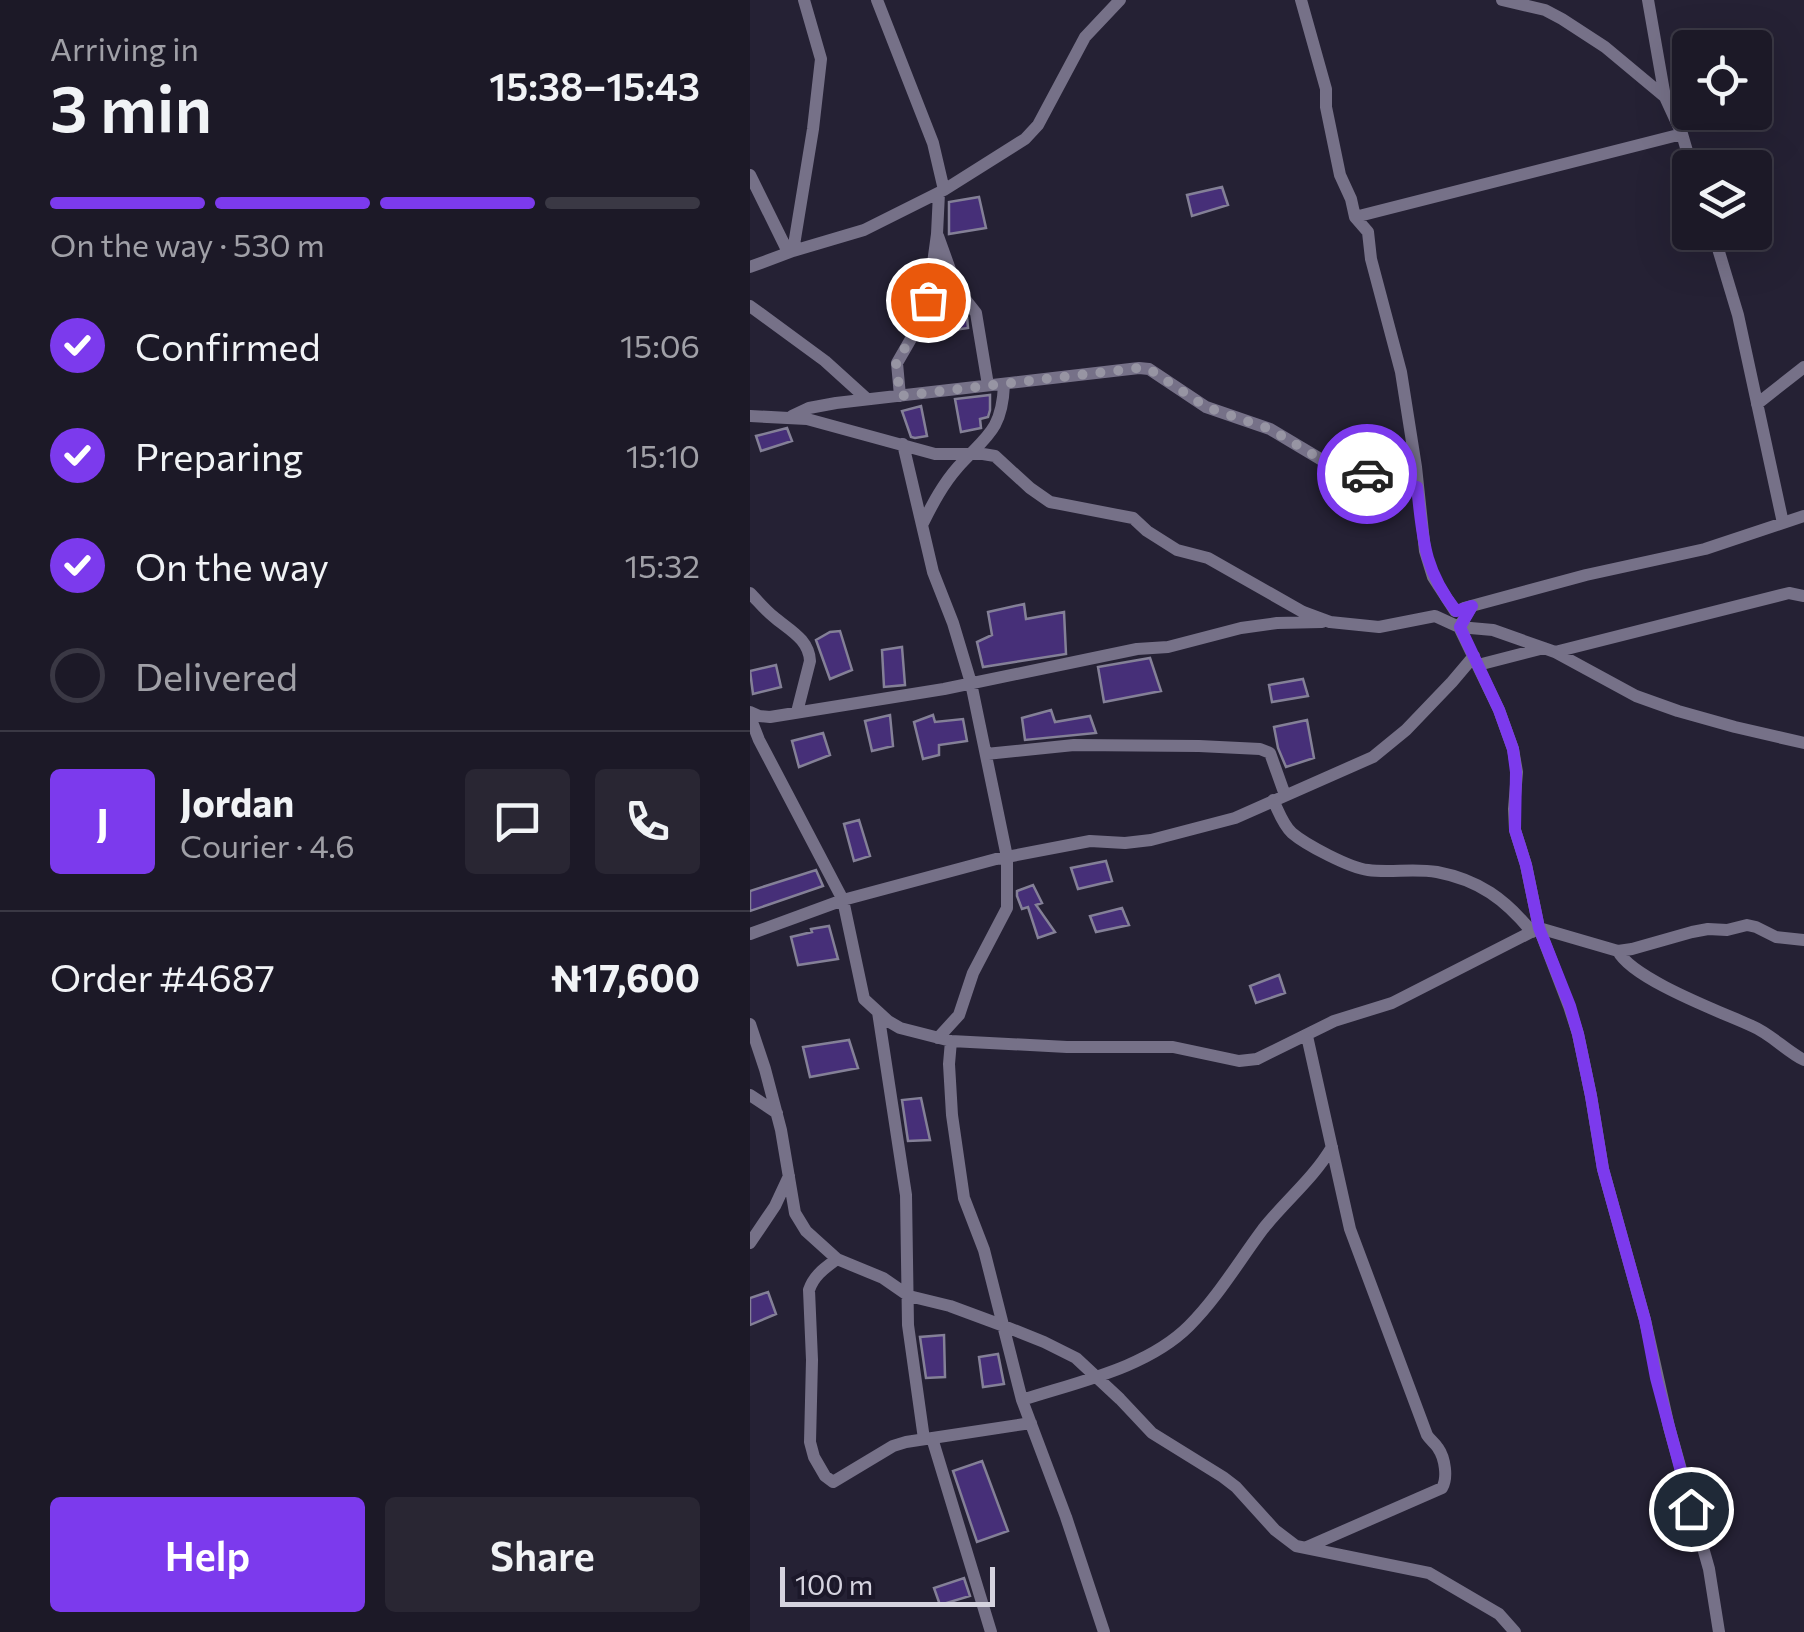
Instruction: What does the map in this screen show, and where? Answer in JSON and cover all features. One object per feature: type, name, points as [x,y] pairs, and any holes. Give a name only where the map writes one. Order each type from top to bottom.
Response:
[{"type":"street","points":[[791,251],[821,59],[804,0]]},
{"type":"street","points":[[877,0],[934,143],[942,191],[928,300],[896,362],[900,396]]},
{"type":"street","points":[[750,267],[864,230],[942,191],[1033,132],[1085,37],[1120,0]]},
{"type":"street","points":[[1301,0],[1326,89],[1340,175],[1356,217],[1369,237],[1371,259],[1401,372],[1428,564],[1456,611]]},
{"type":"street","points":[[1502,0],[1545,10],[1562,19],[1605,47],[1665,97]]},
{"type":"street","points":[[1648,0],[1665,97],[1687,150]]},
{"type":"street","points":[[1356,217],[1682,134]]},
{"type":"street","points":[[750,175],[791,251]]},
{"type":"street","points":[[937,234],[957,289],[976,313],[988,385]]},
{"type":"street","points":[[1719,250],[1734,300],[1783,523]]},
{"type":"street","points":[[750,306],[826,361],[867,399]]},
{"type":"street","points":[[1757,404],[1804,367]]},
{"type":"street","points":[[792,417],[809,408],[867,399],[1149,369],[1206,407],[1270,429],[1322,460],[1417,487]]},
{"type":"street","points":[[923,523],[944,485],[998,423],[1004,385]]},
{"type":"street","points":[[750,416],[819,422],[935,454],[995,456],[1030,488],[1058,504],[1133,518],[1177,550],[1208,558],[1290,605],[1330,622]]},
{"type":"street","points":[[903,444],[933,572],[971,683],[1007,857],[1007,908],[973,972],[959,1015],[944,1040],[962,1187],[984,1250],[1022,1400],[1104,1632]]},
{"type":"street","points":[[1536,930],[1392,1003],[1334,1022],[1257,1058],[1239,1062],[1174,1047],[1066,1047],[944,1040],[900,1028],[864,999],[843,900],[755,742],[750,714],[770,717],[971,683],[1138,649],[1168,647],[1241,628],[1290,622],[1379,627],[1705,549],[1804,516]]},
{"type":"street","points":[[750,593],[810,653],[797,712]]},
{"type":"street","points":[[750,934],[843,900],[1007,857],[1090,841],[1151,840],[1214,824],[1373,757],[1476,660],[1550,650],[1789,593],[1804,596]]},
{"type":"street","points":[[1460,627],[1472,606]]},
{"type":"street","points":[[1435,616],[1460,627],[1493,630],[1550,650],[1636,696],[1678,711],[1804,743]]},
{"type":"street","points":[[1460,627],[1513,749],[1515,830],[1526,865],[1536,930],[1570,1006],[1578,1034],[1603,1169],[1709,1569],[1719,1632]]},
{"type":"street","points":[[986,754],[1074,745],[1260,750],[1270,754],[1288,830],[1331,856],[1366,870],[1452,876],[1497,895],[1536,930],[1618,951],[1708,928],[1747,926],[1776,937],[1804,940]]},
{"type":"street","points":[[1618,951],[1622,960],[1636,970],[1758,1029],[1804,1060]]},
{"type":"street","points":[[877,1009],[906,1195],[910,1339],[928,1439],[991,1632]]},
{"type":"street","points":[[750,1024],[777,1113],[799,1222],[837,1259],[883,1278],[909,1296],[950,1306],[1066,1352],[1096,1375],[1152,1432],[1236,1488],[1291,1543],[1428,1574],[1498,1614],[1515,1632]]},
{"type":"street","points":[[1304,1548],[1446,1483],[1439,1449],[1428,1439],[1350,1229],[1308,1036]]},
{"type":"street","points":[[750,1095],[777,1113]]},
{"type":"street","points":[[1022,1400],[1156,1350],[1187,1328],[1332,1147]]},
{"type":"street","points":[[750,1242],[775,1206],[789,1176]]},
{"type":"street","points":[[750,1210],[759,1224]]},
{"type":"street","points":[[837,1259],[818,1274],[809,1290],[810,1442],[824,1476],[834,1482],[894,1446],[1031,1423]]},
{"type":"building","points":[[1222,187],[1228,205],[1192,216],[1187,195]]},
{"type":"building","points":[[979,197],[986,228],[949,234],[949,202]]},
{"type":"building","points":[[961,310],[967,317],[968,328],[940,332],[940,311]]},
{"type":"building","points":[[990,395],[990,410],[988,417],[980,419],[981,428],[961,432],[955,399]]},
{"type":"building","points":[[921,406],[927,436],[911,437],[902,411]]},
{"type":"building","points":[[787,428],[792,441],[761,451],[756,436]]},
{"type":"building","points":[[1024,604],[1026,619],[1064,612],[1066,654],[983,667],[977,642],[992,635],[988,612]]},
{"type":"building","points":[[840,631],[852,670],[830,679],[816,640]]},
{"type":"building","points":[[902,647],[905,685],[884,687],[882,650]]},
{"type":"building","points":[[1150,658],[1161,691],[1104,702],[1098,667]]},
{"type":"building","points":[[776,665],[781,687],[753,694],[750,671]]},
{"type":"building","points":[[1303,679],[1308,696],[1272,702],[1269,685]]},
{"type":"building","points":[[1051,710],[1055,722],[1090,716],[1096,733],[1025,740],[1022,718]]},
{"type":"building","points":[[890,715],[893,746],[872,751],[865,721]]},
{"type":"building","points":[[933,715],[935,722],[963,719],[967,741],[939,745],[939,755],[923,759],[914,722]]},
{"type":"building","points":[[1307,720],[1314,758],[1286,767],[1274,727]]},
{"type":"building","points":[[823,733],[830,755],[799,767],[792,741]]},
{"type":"building","points":[[859,820],[870,856],[854,861],[844,824]]},
{"type":"building","points":[[1106,861],[1112,881],[1078,889],[1071,868]]},
{"type":"building","points":[[816,870],[823,886],[750,911],[750,891]]},
{"type":"building","points":[[1033,885],[1042,903],[1036,905],[1055,932],[1038,938],[1028,907],[1022,909],[1017,896],[1017,891]]},
{"type":"building","points":[[1122,908],[1129,925],[1096,932],[1090,916]]},
{"type":"building","points":[[829,926],[838,959],[798,965],[791,937]]},
{"type":"building","points":[[1279,975],[1285,993],[1256,1003],[1250,986]]},
{"type":"building","points":[[849,1040],[858,1068],[810,1077],[803,1047]]},
{"type":"building","points":[[921,1098],[930,1140],[908,1141],[902,1100]]},
{"type":"building","points":[[768,1292],[776,1314],[750,1325],[750,1298]]},
{"type":"building","points":[[944,1335],[945,1377],[926,1378],[920,1337]]},
{"type":"building","points":[[998,1354],[1004,1384],[983,1387],[979,1357]]},
{"type":"building","points":[[982,1461],[1008,1531],[977,1542],[953,1471]]},
{"type":"building","points":[[964,1578],[970,1596],[940,1605],[934,1588]]},
{"type":"way so far","points":[[928,300],[896,362],[900,396],[1149,369],[1206,407],[1270,429],[1322,460],[1367,474]]},
{"type":"route","points":[[1367,474],[1417,487],[1424,552],[1433,577],[1456,611],[1472,606],[1460,627],[1513,749],[1515,830],[1539,928],[1578,1034],[1603,1169],[1691,1509]]}]
